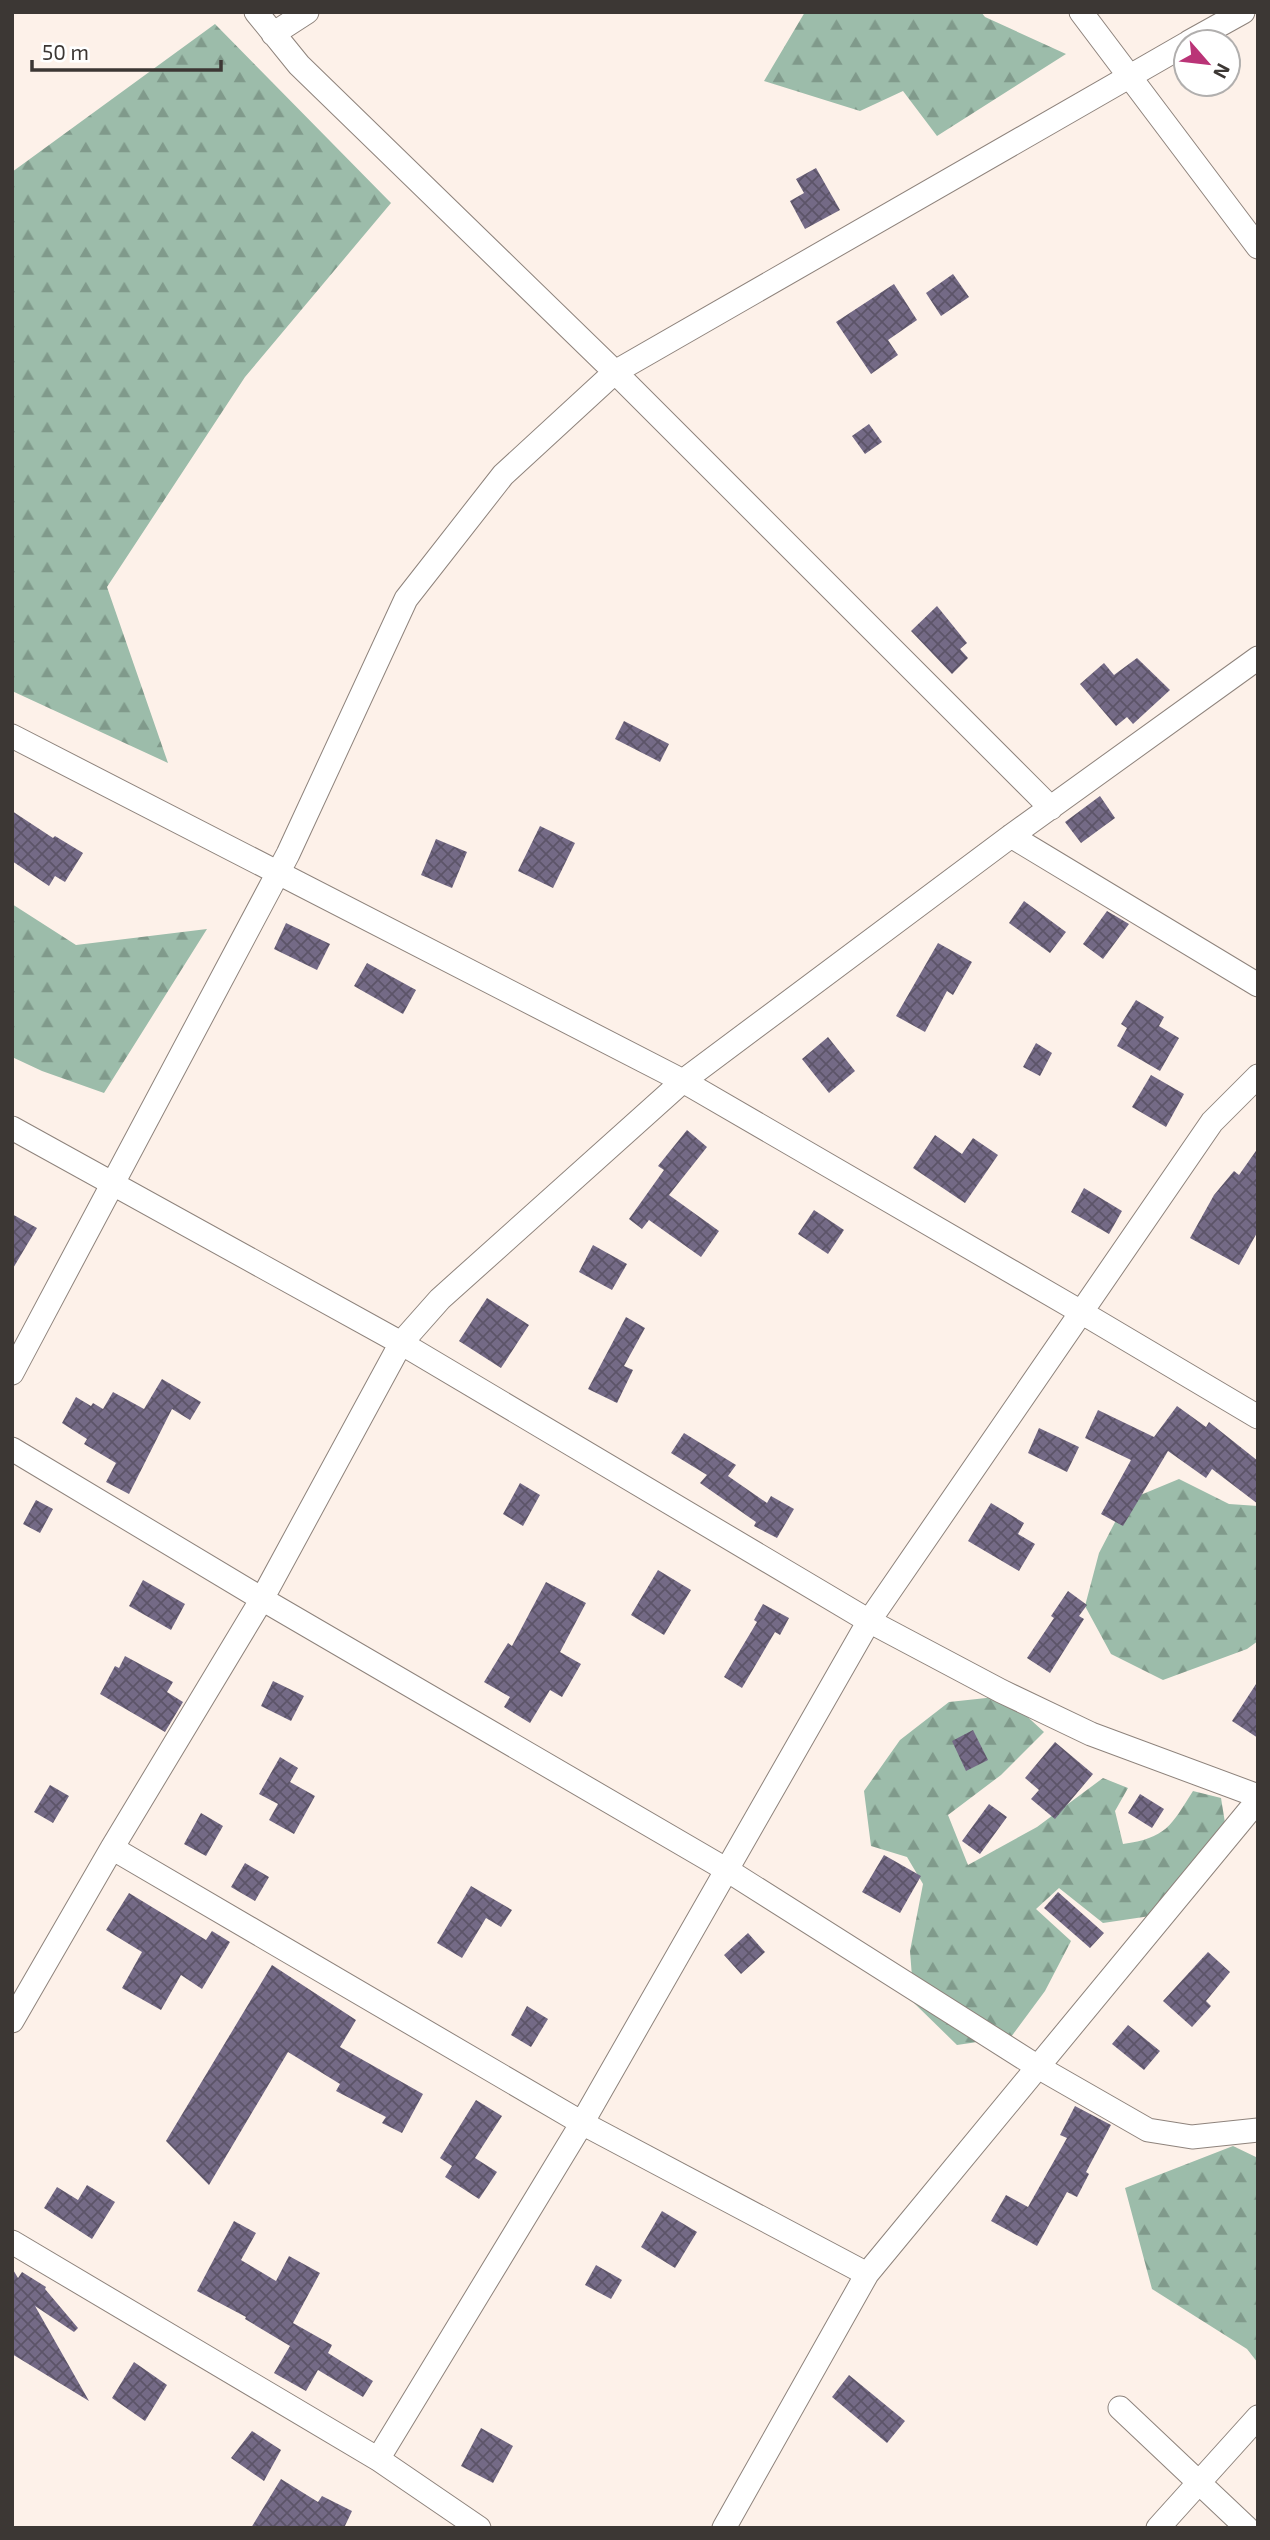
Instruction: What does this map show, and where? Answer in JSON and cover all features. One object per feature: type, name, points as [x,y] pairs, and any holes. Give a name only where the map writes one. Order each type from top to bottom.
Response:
[{"type":"street","points":[[256,12],[299,65],[615,372],[1051,808]]},
{"type":"street","points":[[273,34],[307,12]]},
{"type":"street","points":[[1081,12],[1258,247]]},
{"type":"street","points":[[1215,28],[1243,12]]},
{"type":"street","points":[[12,1373],[278,873],[406,599],[503,475],[615,372],[1172,52]]},
{"type":"street","points":[[12,2021],[112,1848],[262,1600],[401,1343],[440,1298],[683,1081],[1011,836],[1258,658]]},
{"type":"street","points":[[12,736],[683,1081],[1082,1312],[1258,1418]]},
{"type":"street","points":[[1011,836],[1258,985]]},
{"type":"street","points":[[378,2459],[582,2123],[869,1621],[1212,1122],[1258,1076]]},
{"type":"street","points":[[12,1128],[401,1343],[869,1621],[1001,1691],[1091,1734],[1258,1798],[867,2274],[724,2528]]},
{"type":"street","points":[[12,1449],[262,1600],[727,1870],[1038,2067],[1148,2130],[1192,2137],[1258,2130]]},
{"type":"street","points":[[112,1848],[582,2123],[867,2274]]},
{"type":"street","points":[[12,2242],[378,2459],[479,2528]]},
{"type":"street","points":[[1120,2408],[1247,2528]]},
{"type":"street","points":[[1158,2528],[1258,2417]]},
{"type":"green space","points":[[805,12],[981,12],[985,17],[1066,54],[937,136],[903,91],[860,111],[764,81]]},
{"type":"green space","points":[[215,24],[391,203],[245,377],[107,587],[168,763],[12,691],[12,172]]},
{"type":"green space","points":[[12,904],[76,945],[207,929],[104,1093],[42,1071],[12,1057]]},
{"type":"green space","points":[[1179,1479],[1229,1504],[1258,1506],[1258,1641],[1247,1649],[1163,1680],[1111,1654],[1085,1606],[1099,1553],[1126,1501]]},
{"type":"green space","points":[[1005,1696],[1044,1732],[1001,1775],[948,1815],[968,1865],[1037,1827],[1103,1778],[1128,1788],[1115,1811],[1123,1844],[1149,1838],[1166,1828],[1173,1822],[1193,1791],[1221,1798],[1226,1829],[1157,1915],[1103,1923],[1059,1888],[1036,1909],[1071,1941],[1045,1991],[1011,2037],[957,2045],[914,2003],[910,1951],[923,1884],[907,1857],[871,1846],[864,1791],[900,1740],[949,1702]]},
{"type":"green space","points":[[1233,2146],[1258,2158],[1258,2363],[1247,2349],[1152,2289],[1125,2188]]},
{"type":"building","points":[[816,168],[840,210],[805,229],[790,201],[804,193],[796,179]]},
{"type":"building","points":[[953,274],[969,297],[941,316],[926,293]]},
{"type":"building","points":[[894,284],[917,320],[888,340],[898,355],[871,374],[836,322]]},
{"type":"building","points":[[869,424],[882,442],[865,454],[852,436]]},
{"type":"building","points":[[937,606],[967,643],[960,649],[968,658],[952,674],[911,631]]},
{"type":"building","points":[[1137,658],[1170,690],[1133,724],[1127,717],[1116,726],[1080,684],[1104,663],[1114,675]]},
{"type":"building","points":[[624,721],[669,744],[660,762],[615,739]]},
{"type":"building","points":[[1100,796],[1115,818],[1081,843],[1065,822]]},
{"type":"building","points":[[12,811],[53,838],[55,836],[83,853],[65,882],[55,876],[49,886],[12,861]]},
{"type":"building","points":[[540,826],[575,843],[553,888],[518,871]]},
{"type":"building","points":[[436,839],[467,852],[452,888],[421,875]]},
{"type":"building","points":[[1024,901],[1066,932],[1050,953],[1009,923]]},
{"type":"building","points":[[1107,911],[1129,924],[1103,959],[1083,944]]},
{"type":"building","points":[[286,923],[330,944],[317,970],[274,949]]},
{"type":"building","points":[[938,943],[972,962],[953,995],[947,991],[925,1032],[896,1016]]},
{"type":"building","points":[[367,963],[416,990],[403,1014],[354,986]]},
{"type":"building","points":[[1136,1000],[1164,1017],[1159,1026],[1179,1038],[1160,1071],[1117,1046],[1127,1028],[1121,1024]]},
{"type":"building","points":[[828,1037],[855,1071],[829,1093],[802,1059]]},
{"type":"building","points":[[1036,1043],[1052,1053],[1040,1076],[1023,1067]]},
{"type":"building","points":[[1151,1075],[1184,1094],[1166,1127],[1132,1107]]},
{"type":"building","points":[[687,1130],[707,1147],[669,1195],[719,1231],[701,1257],[649,1220],[642,1229],[629,1219],[664,1170],[658,1166]]},
{"type":"building","points":[[935,1135],[962,1154],[973,1138],[998,1155],[965,1203],[913,1168]]},
{"type":"building","points":[[1258,1148],[1258,1231],[1239,1265],[1190,1238],[1214,1195],[1234,1171],[1239,1175]]},
{"type":"building","points":[[1084,1188],[1122,1211],[1109,1234],[1071,1212]]},
{"type":"building","points":[[814,1210],[844,1230],[828,1254],[798,1234]]},
{"type":"building","points":[[12,1214],[37,1228],[12,1270]]},
{"type":"building","points":[[593,1245],[627,1264],[612,1290],[579,1272]]},
{"type":"building","points":[[487,1298],[529,1325],[501,1368],[459,1341]]},
{"type":"building","points":[[626,1317],[645,1328],[624,1366],[633,1370],[617,1403],[588,1389]]},
{"type":"building","points":[[162,1379],[201,1402],[190,1420],[172,1409],[129,1494],[106,1482],[116,1463],[84,1444],[87,1439],[62,1423],[76,1397],[91,1406],[93,1403],[103,1409],[113,1392],[144,1409]]},
{"type":"building","points":[[1177,1406],[1206,1427],[1209,1422],[1258,1461],[1258,1504],[1212,1469],[1206,1478],[1168,1451],[1123,1526],[1101,1514],[1131,1460],[1085,1438],[1098,1410],[1154,1437]]},
{"type":"building","points":[[1039,1428],[1079,1447],[1067,1472],[1028,1453]]},
{"type":"building","points":[[684,1433],[736,1465],[728,1476],[767,1503],[771,1496],[794,1509],[777,1538],[754,1526],[756,1522],[700,1483],[707,1475],[671,1453]]},
{"type":"building","points":[[520,1483],[540,1495],[523,1526],[503,1514]]},
{"type":"building","points":[[36,1500],[53,1509],[40,1533],[23,1524]]},
{"type":"building","points":[[991,1503],[1024,1523],[1018,1534],[1035,1544],[1019,1571],[968,1541]]},
{"type":"building","points":[[658,1570],[691,1590],[664,1635],[631,1615]]},
{"type":"building","points":[[143,1580],[185,1604],[171,1630],[129,1606]]},
{"type":"building","points":[[546,1582],[586,1603],[560,1652],[581,1664],[562,1697],[550,1690],[530,1723],[504,1707],[510,1697],[484,1682],[508,1643],[512,1646]]},
{"type":"building","points":[[1068,1591],[1087,1605],[1079,1616],[1084,1619],[1050,1673],[1027,1658],[1054,1618],[1051,1616]]},
{"type":"building","points":[[763,1604],[789,1618],[780,1635],[775,1632],[742,1688],[724,1677],[757,1622],[754,1620]]},
{"type":"building","points":[[125,1656],[173,1682],[167,1692],[183,1702],[165,1732],[100,1694],[115,1666],[119,1668]]},
{"type":"building","points":[[273,1681],[304,1696],[291,1721],[261,1706]]},
{"type":"building","points":[[1258,1681],[1258,1738],[1232,1721]]},
{"type":"building","points":[[973,1730],[988,1760],[966,1771],[952,1741]]},
{"type":"building","points":[[1055,1742],[1093,1774],[1055,1819],[1031,1799],[1039,1790],[1025,1778]]},
{"type":"building","points":[[280,1757],[298,1768],[290,1782],[315,1796],[294,1834],[269,1820],[278,1804],[259,1794]]},
{"type":"building","points":[[50,1785],[69,1796],[53,1823],[34,1812]]},
{"type":"building","points":[[1140,1794],[1164,1809],[1152,1828],[1128,1813]]},
{"type":"building","points":[[989,1804],[1007,1817],[980,1854],[962,1841]]},
{"type":"building","points":[[201,1813],[223,1826],[206,1856],[184,1844]]},
{"type":"building","points":[[884,1855],[921,1876],[900,1913],[862,1892]]},
{"type":"building","points":[[245,1863],[269,1877],[255,1901],[231,1887]]},
{"type":"building","points":[[471,1886],[512,1910],[501,1927],[486,1918],[462,1958],[437,1943]]},
{"type":"building","points":[[1058,1892],[1104,1933],[1090,1948],[1044,1908]]},
{"type":"building","points":[[129,1893],[206,1940],[212,1931],[230,1942],[202,1989],[181,1975],[161,2010],[122,1988],[142,1952],[106,1930]]},
{"type":"building","points":[[748,1933],[765,1952],[741,1974],[724,1955]]},
{"type":"building","points":[[1208,1952],[1230,1972],[1206,2001],[1211,2006],[1192,2027],[1163,2001]]},
{"type":"building","points":[[272,1965],[356,2020],[340,2047],[423,2094],[402,2133],[382,2123],[386,2117],[336,2091],[340,2084],[288,2052],[209,2185],[166,2141]]},
{"type":"building","points":[[527,2006],[548,2019],[531,2047],[511,2035]]},
{"type":"building","points":[[1128,2025],[1160,2051],[1144,2070],[1112,2044]]},
{"type":"building","points":[[476,2100],[502,2116],[475,2158],[497,2172],[479,2199],[445,2177],[452,2166],[440,2158]]},
{"type":"building","points":[[1075,2106],[1111,2125],[1086,2172],[1089,2174],[1077,2197],[1067,2192],[1037,2246],[991,2221],[1006,2195],[1028,2207],[1067,2138],[1060,2135]]},
{"type":"building","points":[[87,2185],[115,2202],[92,2239],[44,2208],[57,2187],[78,2200]]},
{"type":"building","points":[[662,2211],[697,2232],[675,2268],[641,2247]]},
{"type":"building","points":[[234,2221],[256,2233],[241,2260],[276,2281],[289,2256],[320,2273],[293,2323],[332,2345],[328,2353],[373,2381],[363,2397],[318,2370],[306,2391],[274,2373],[290,2346],[245,2319],[246,2317],[197,2291]]},
{"type":"building","points":[[596,2265],[622,2280],[611,2299],[585,2285]]},
{"type":"building","points":[[12,2268],[18,2278],[22,2272],[46,2287],[78,2328],[74,2332],[35,2306],[89,2401],[12,2354]]},
{"type":"building","points":[[134,2362],[167,2385],[145,2421],[112,2398]]},
{"type":"building","points":[[849,2375],[905,2421],[887,2443],[832,2397]]},
{"type":"building","points":[[481,2428],[513,2446],[493,2483],[461,2466]]},
{"type":"building","points":[[252,2431],[281,2450],[264,2481],[231,2458]]},
{"type":"building","points":[[281,2479],[318,2502],[322,2496],[352,2511],[344,2528],[251,2528]]}]
